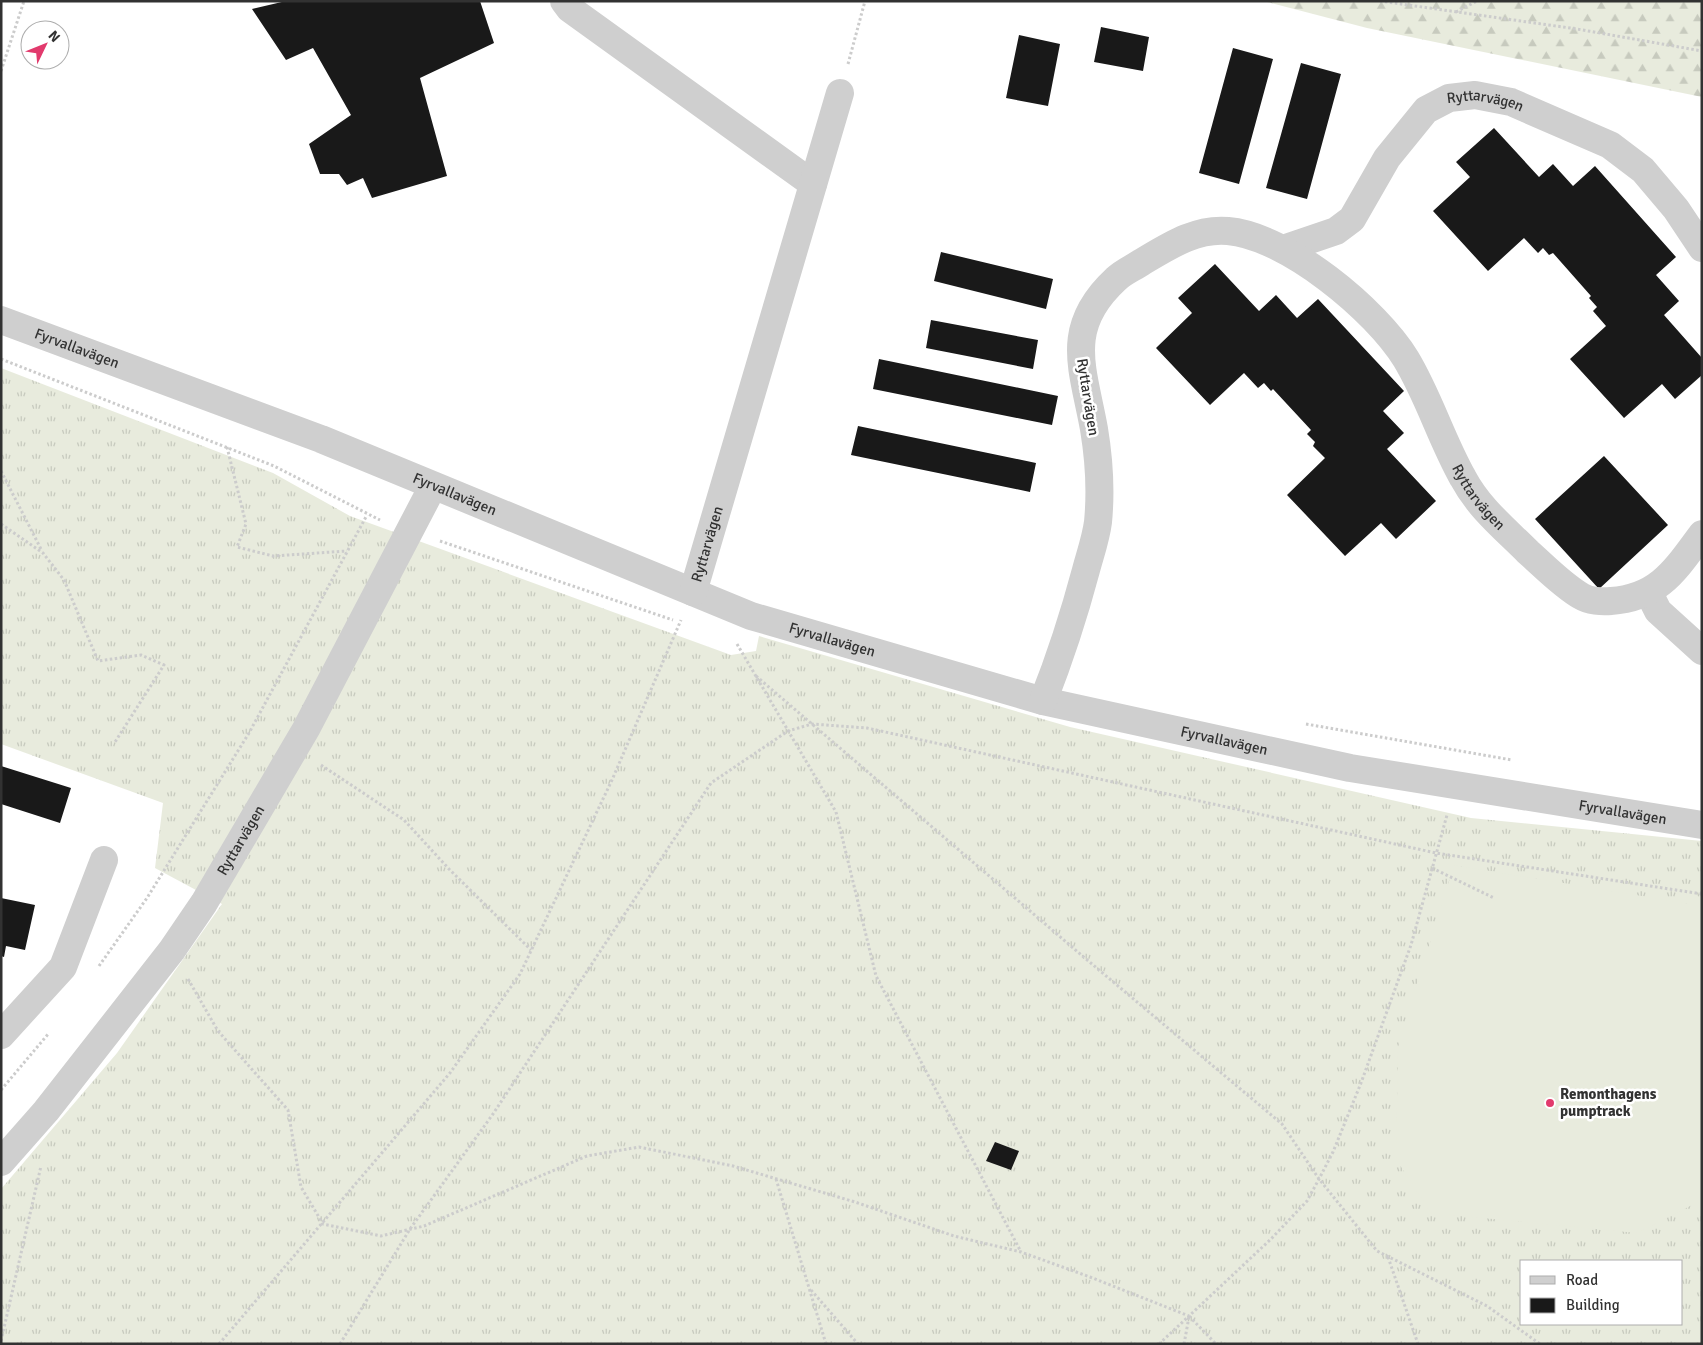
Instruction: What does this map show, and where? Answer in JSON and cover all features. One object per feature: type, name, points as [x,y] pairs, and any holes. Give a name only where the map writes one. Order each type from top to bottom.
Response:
[{"type":"street","points":[[564,1],[570,9],[813,184]]},
{"type":"street","name":"Ryttarvägen","points":[[693,592],[840,93]]},
{"type":"street","name":"Ryttarvägen","points":[[1283,249],[1336,231],[1352,219],[1387,158],[1426,110],[1449,98],[1475,94],[1511,102],[1610,145],[1643,170],[1676,209],[1702,248]]},
{"type":"street","name":"Ryttarvägen","points":[[1043,701],[1077,604],[1097,524],[1100,486],[1094,432],[1079,362],[1083,327],[1096,299],[1118,277],[1179,240],[1200,234],[1225,231],[1250,234],[1283,249],[1357,301],[1383,328],[1406,358],[1460,472],[1483,510],[1547,569],[1582,597],[1602,602],[1627,600],[1649,593],[1673,573],[1702,534]]},
{"type":"street","name":"Fyrvallavägen","points":[[1,320],[321,438],[750,616],[1043,701],[1350,768],[1702,825]]},
{"type":"street","name":"Ryttarvägen","points":[[1,1162],[46,1111],[172,950],[204,902],[295,747],[433,486]]},
{"type":"street","points":[[1649,593],[1658,611],[1702,651]]},
{"type":"street","points":[[7,1019],[63,967],[104,860]]},
{"type":"path","points":[[1,71],[24,1]]},
{"type":"path","points":[[840,93],[865,1]]},
{"type":"path","points":[[1380,1],[1577,29],[1702,51]]},
{"type":"path","points":[[1456,13],[1477,1]]},
{"type":"path","points":[[227,447],[246,524],[237,547],[273,556],[347,551]]},
{"type":"path","points":[[1,471],[43,553],[64,580],[98,661],[141,655],[164,665],[115,742]]},
{"type":"path","points":[[97,968],[147,898],[249,733],[367,515]]},
{"type":"path","points":[[1,524],[43,553]]},
{"type":"path","points":[[219,1344],[450,1073],[520,974],[612,780],[693,592]]},
{"type":"path","points":[[736,641],[836,812],[876,976],[1021,1252]]},
{"type":"path","points":[[756,676],[1282,1124],[1319,1179],[1377,1251],[1487,1306],[1540,1344]]},
{"type":"path","points":[[340,1344],[410,1229],[492,1114],[711,783],[788,731],[812,724],[867,728],[1436,853],[1702,894]]},
{"type":"path","points":[[295,747],[404,820],[449,869],[532,950]]},
{"type":"path","points":[[1159,1344],[1301,1208],[1319,1179],[1333,1152],[1361,1083],[1408,954],[1455,786]]},
{"type":"path","points":[[1432,868],[1494,898]]},
{"type":"path","points":[[172,950],[218,1031],[288,1110],[301,1187],[323,1224],[382,1236],[424,1226],[587,1156],[640,1148],[691,1156],[776,1178],[855,1202],[954,1236],[1021,1252],[1090,1276],[1189,1316],[1216,1344]]},
{"type":"path","points":[[1,1090],[51,1030]]},
{"type":"path","points":[[1,1341],[41,1163]]},
{"type":"path","points":[[776,1178],[826,1344]]},
{"type":"path","points":[[1388,1257],[1418,1344]]},
{"type":"path","points":[[809,1288],[858,1344]]},
{"type":"path","points":[[1184,1344],[1189,1316]]},
{"type":"green space","points":[[1263,1],[1702,1],[1702,97],[1367,28]]},
{"type":"green space","points":[[1,368],[273,473],[350,516],[731,655],[756,651],[759,636],[1070,727],[1471,818],[1702,841],[1702,1344],[1,1344],[1,1189],[117,1053],[222,904],[155,868],[163,803],[1,744]]},
{"type":"green space","name":"Remonthagens pumptrack","points":[[1454,865],[1702,906],[1702,1200],[1637,1233],[1431,1213],[1396,1159],[1398,1047]]},
{"type":"building","points":[[286,1],[480,1],[494,43],[420,78],[447,176],[372,198],[363,178],[347,185],[339,174],[320,174],[309,144],[351,115],[313,48],[286,60],[252,9]]},
{"type":"building","points":[[1101,27],[1149,37],[1143,71],[1094,62]]},
{"type":"building","points":[[1019,35],[1060,44],[1048,106],[1006,98]]},
{"type":"building","points":[[1233,48],[1273,59],[1239,184],[1199,173]]},
{"type":"building","points":[[1301,63],[1341,74],[1307,199],[1266,188]]},
{"type":"building","points":[[1494,128],[1539,177],[1553,164],[1573,186],[1595,166],[1676,257],[1656,275],[1679,301],[1664,315],[1702,358],[1702,375],[1675,399],[1662,384],[1624,418],[1570,359],[1606,326],[1593,311],[1597,307],[1589,298],[1591,296],[1553,253],[1549,255],[1543,248],[1538,253],[1524,238],[1488,271],[1433,211],[1470,177],[1456,162]]},
{"type":"building","points":[[941,252],[1053,279],[1046,309],[934,281]]},
{"type":"building","points":[[1215,264],[1259,311],[1276,295],[1297,318],[1318,299],[1404,391],[1383,411],[1404,433],[1387,449],[1436,501],[1396,539],[1381,523],[1345,556],[1287,495],[1325,458],[1313,446],[1315,442],[1307,434],[1311,430],[1273,389],[1271,391],[1264,383],[1258,388],[1244,373],[1210,405],[1156,348],[1192,313],[1178,298]]},
{"type":"building","points":[[931,320],[1038,340],[1033,369],[926,348]]},
{"type":"building","points":[[879,359],[1058,396],[1052,425],[873,389]]},
{"type":"building","points":[[858,426],[1036,463],[1030,492],[851,455]]},
{"type":"building","points":[[1604,456],[1668,525],[1599,589],[1535,519]]},
{"type":"building","points":[[1,766],[71,788],[60,823],[1,804]]},
{"type":"building","points":[[1,898],[35,905],[25,950],[6,946],[4,957],[1,956]]},
{"type":"building","points":[[995,1142],[1019,1151],[1011,1170],[986,1161]]},
{"type":"place","name":"Remonthagens pumptrack","points":[[1550,1103]]}]
